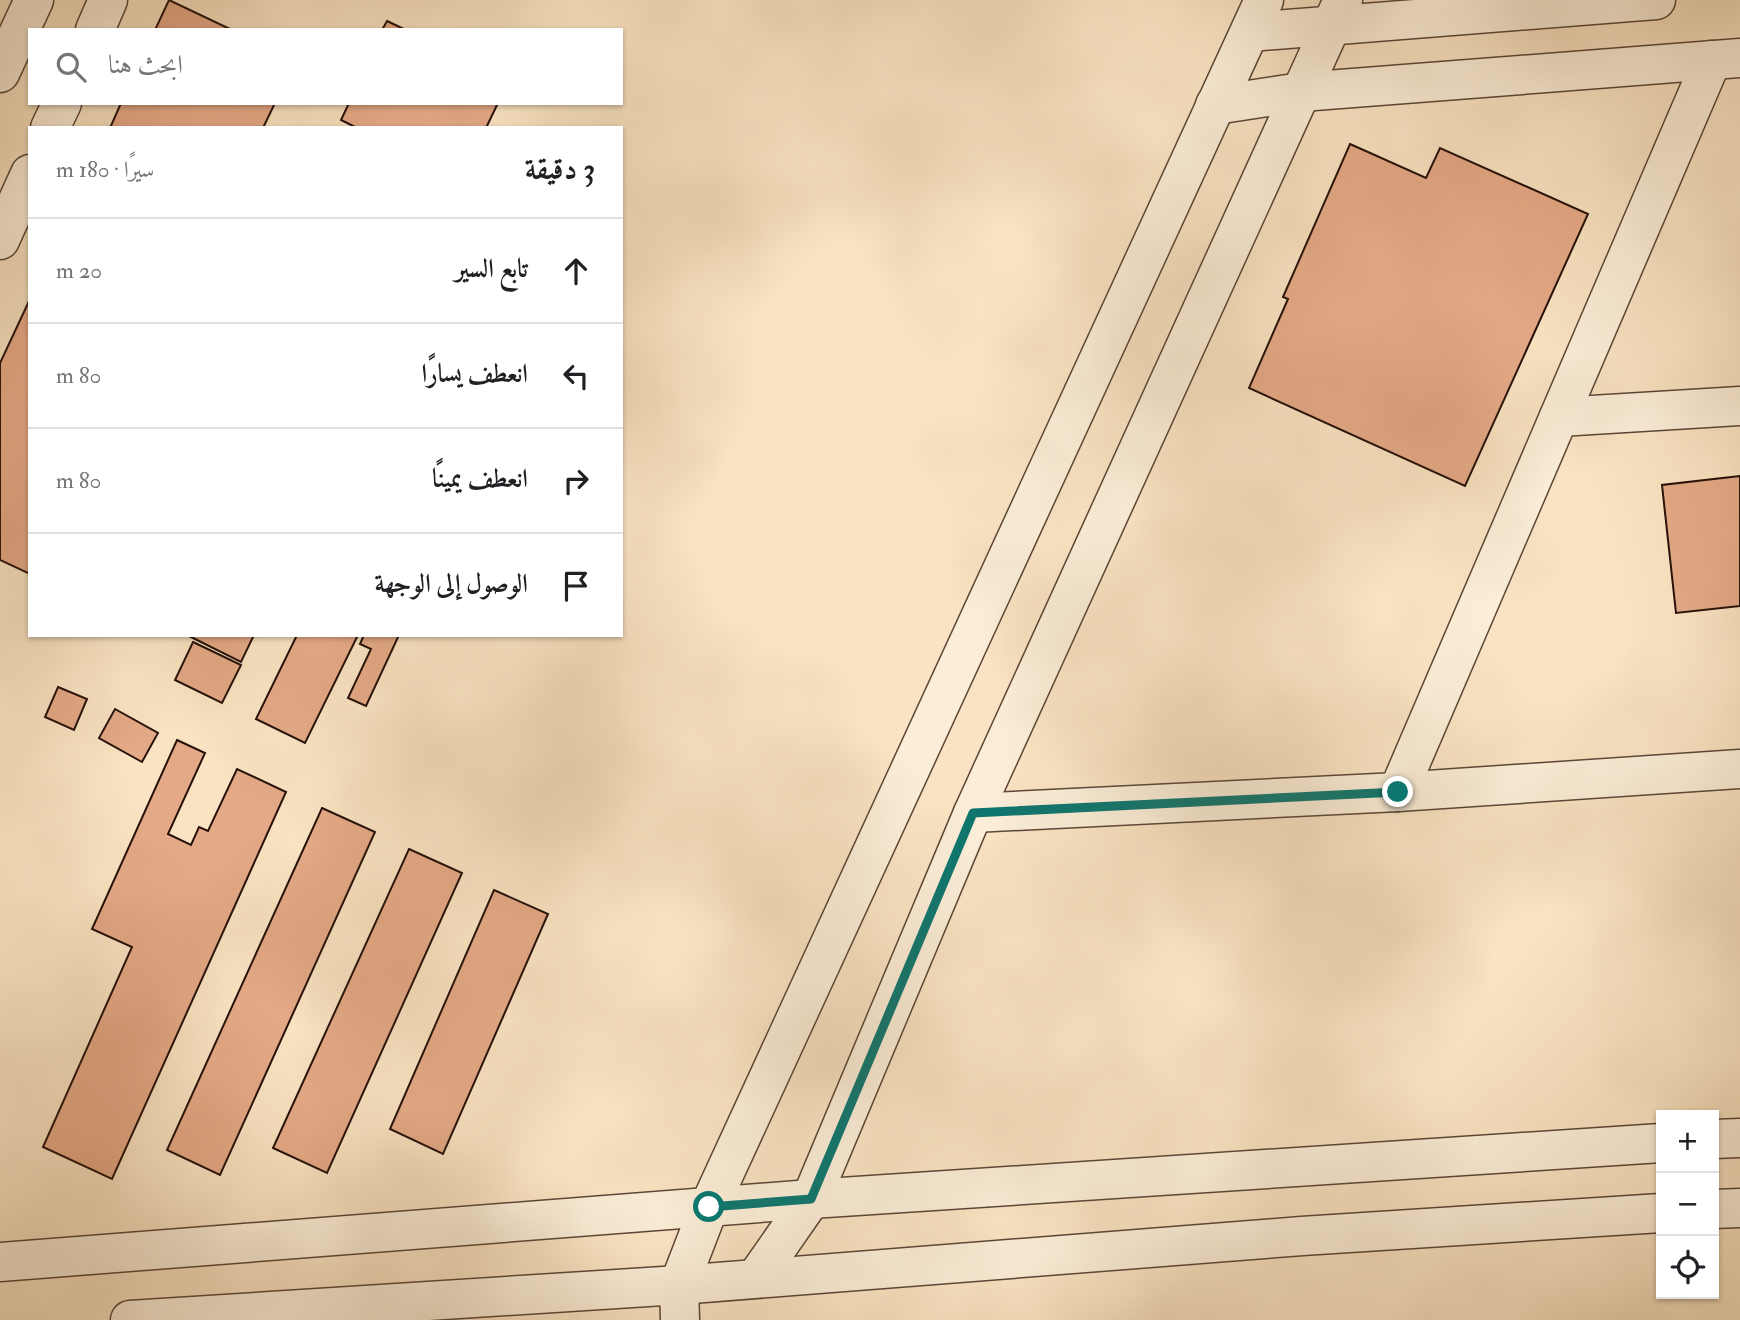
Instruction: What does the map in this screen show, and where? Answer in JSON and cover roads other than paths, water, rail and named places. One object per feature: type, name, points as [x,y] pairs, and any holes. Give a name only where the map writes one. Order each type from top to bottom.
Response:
[{"type":"street","points":[[0,73],[34,0]]},
{"type":"street","points":[[96,28],[108,0]]},
{"type":"street","points":[[680,1303],[709,1207],[1257,16],[1656,0]]},
{"type":"street","points":[[756,1278],[811,1199],[973,813],[1338,12]]},
{"type":"street","points":[[1215,105],[1301,92],[1726,59],[1559,417],[1398,792]]},
{"type":"street","points":[[52,126],[61,105]]},
{"type":"street","points":[[0,240],[28,178]]},
{"type":"street","points":[[1559,417],[1740,406]]},
{"type":"street","points":[[973,813],[1398,792],[1740,769]]},
{"type":"street","points":[[1719,1139],[1740,1138]]},
{"type":"street","points":[[0,1262],[811,1199],[1656,1143]]},
{"type":"street","points":[[1719,1209],[1740,1208]]},
{"type":"street","points":[[145,1319],[680,1303],[756,1278],[1302,1236],[1656,1213]]}]
